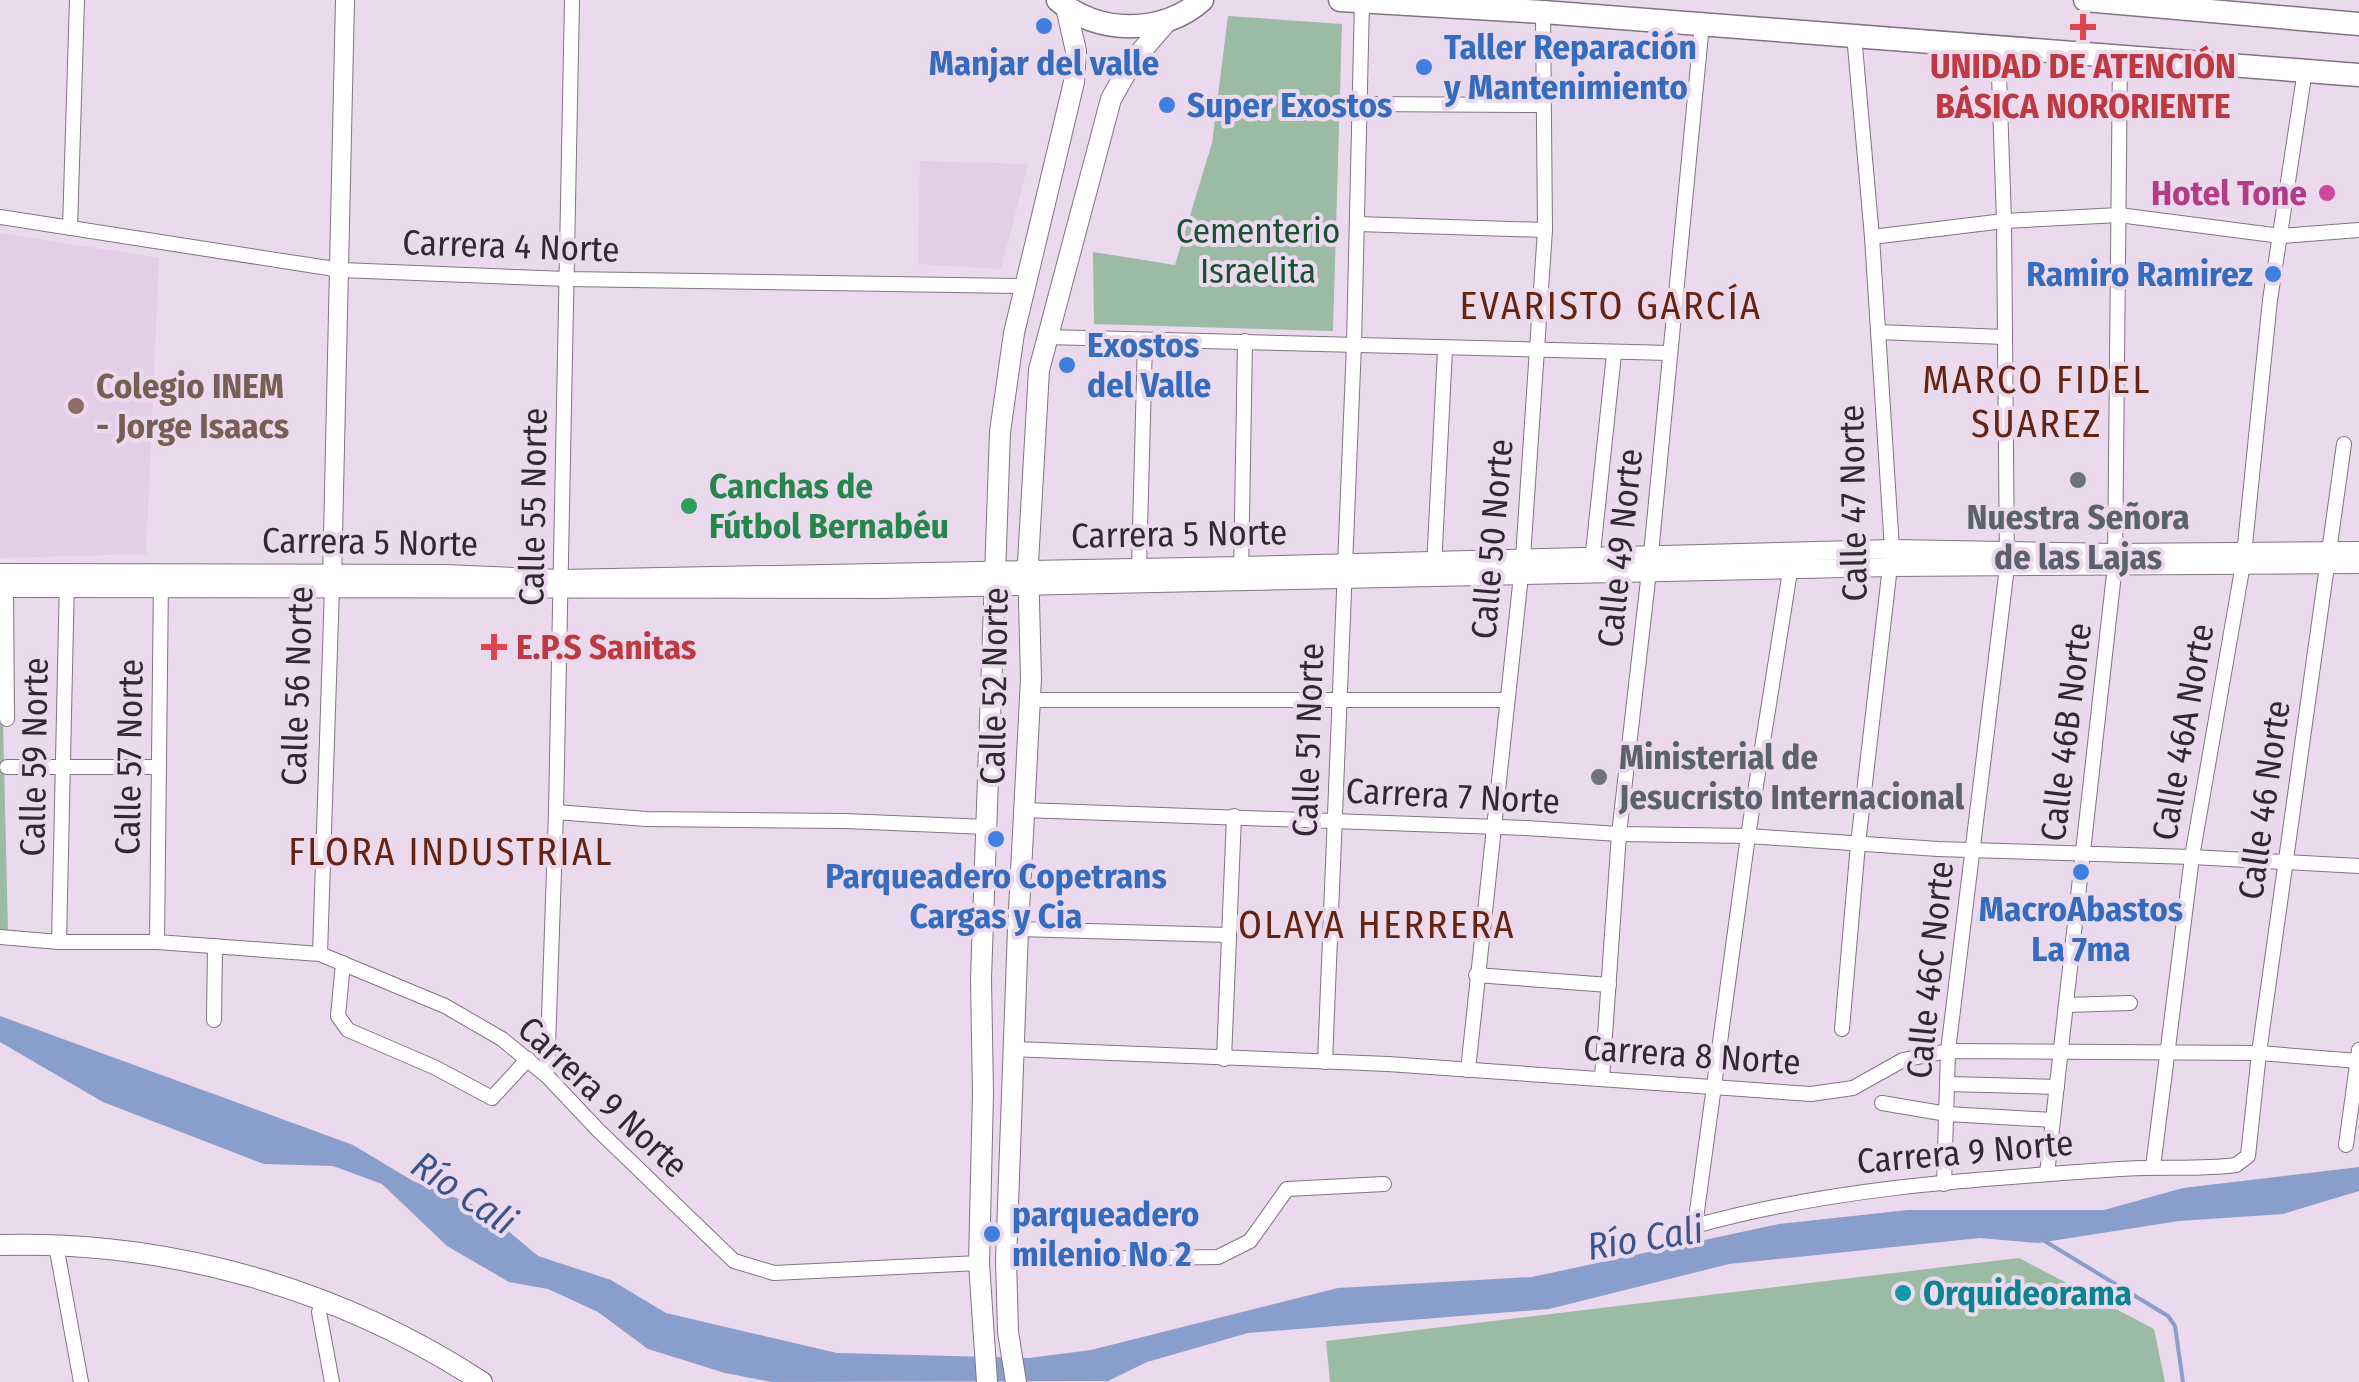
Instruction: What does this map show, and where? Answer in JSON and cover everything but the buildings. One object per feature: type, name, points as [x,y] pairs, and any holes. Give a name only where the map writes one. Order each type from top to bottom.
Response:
[{"type":"main road","points":[[1340,0],[1998,45],[2359,75]]},
{"type":"main road","points":[[2085,0],[2255,6],[2359,24]]},
{"type":"main road","points":[[1058,2],[1111,25],[1138,26],[1168,20],[1202,2]]},
{"type":"main road","name":"Calle 52 Norte","points":[[1016,1382],[1008,1332],[1006,1260],[1030,689],[1028,624],[998,528],[1000,432],[1005,379],[1074,82],[1076,51],[1058,2]]},
{"type":"main road","name":"Calle 52 Norte","points":[[988,1382],[979,1263],[981,980],[994,678],[1035,441],[1039,370],[1046,337],[1111,98],[1132,62],[1168,20]]},
{"type":"main road","points":[[1000,432],[1002,451],[1013,461],[1030,456],[1035,441]]},
{"type":"main road","points":[[994,678],[1002,665],[1011,660],[1026,665],[1030,689]]},
{"type":"main road","points":[[983,1119],[989,1129],[997,1132],[1013,1123]]},
{"type":"main road","points":[[0,1245],[55,1243],[126,1250],[190,1260],[258,1278],[322,1300],[396,1333],[482,1382]]},
{"type":"main road","points":[[0,1258],[58,1256],[191,1272],[319,1312],[396,1347],[459,1382]]},
{"type":"street","points":[[70,228],[77,0]]},
{"type":"street","name":"Calle 56 Norte","points":[[320,954],[341,270],[345,0]]},
{"type":"street","name":"Calle 55 Norte","points":[[547,1076],[572,0]]},
{"type":"street","name":"Calle 51 Norte","points":[[1325,1062],[1354,344],[1362,1]]},
{"type":"street","name":"Calle 50 Norte","points":[[1468,1070],[1522,566],[1545,230],[1544,12]]},
{"type":"street","name":"Calle 49 Norte","points":[[1602,1078],[1619,834],[1702,24]]},
{"type":"street","name":"Calle 47 Norte","points":[[1842,1029],[1858,844],[1892,558],[1872,237],[1854,35]]},
{"type":"street","name":"Calle 46C Norte","points":[[1944,1184],[1948,1050],[2007,559],[1998,45]]},
{"type":"street","name":"Calle 46B Norte","points":[[2047,1174],[2115,559],[2120,55]]},
{"type":"street","name":"Calle 46A Norte","points":[[2154,1167],[2192,857],[2244,558],[2270,300],[2305,70]]},
{"type":"street","points":[[1360,104],[1543,105]]},
{"type":"street","points":[[1872,237],[2004,221],[2119,215],[2282,236],[2359,230]]},
{"type":"street","name":"Carrera 4 Norte","points":[[0,217],[341,270],[567,279],[1025,286]]},
{"type":"street","points":[[1357,224],[1545,230]]},
{"type":"street","points":[[1878,332],[2004,337]]},
{"type":"street","points":[[1046,337],[1670,354]]},
{"type":"street","points":[[1140,568],[1145,341]]},
{"type":"street","points":[[1241,574],[1245,341]]},
{"type":"street","points":[[1434,568],[1445,350]]},
{"type":"street","points":[[1592,564],[1614,354]]},
{"type":"street","name":"Calle 46 Norte","points":[[2243,1162],[2248,1156],[2344,444]]},
{"type":"street","name":"Carrera 5 Norte","points":[[2328,560],[2359,551]]},
{"type":"street","name":"Carrera 5 Norte","points":[[2,583],[332,580],[561,584],[1013,579],[1892,558],[2244,558],[2359,564]]},
{"type":"street","points":[[1715,1088],[1748,836],[1792,560]]},
{"type":"street","name":"Carrera 5 Norte","points":[[1013,579],[1140,568],[1241,574]]},
{"type":"street","name":"Calle 59 Norte","points":[[59,942],[67,581]]},
{"type":"street","name":"Calle 57 Norte","points":[[156,942],[161,581]]},
{"type":"street","name":"Calle 59 Norte","points":[[2,583],[7,720]]},
{"type":"street","points":[[1030,689],[1340,702],[1506,700]]},
{"type":"street","points":[[8,767],[159,766]]},
{"type":"street","name":"Carrera 7 Norte","points":[[1024,810],[1748,836],[1972,851],[2359,866]]},
{"type":"street","points":[[556,812],[646,819],[987,827]]},
{"type":"street","points":[[1224,1059],[1234,816]]},
{"type":"street","points":[[1018,929],[1228,936]]},
{"type":"street","name":"Carrera 9 Norte","points":[[0,937],[59,942],[156,942],[320,954],[446,1006],[528,1059],[734,1261],[774,1273],[979,1263]]},
{"type":"street","points":[[214,946],[214,1020]]},
{"type":"street","points":[[343,963],[338,1016],[348,1030],[434,1066],[492,1098],[528,1059]]},
{"type":"street","points":[[1476,975],[1609,984]]},
{"type":"street","points":[[2066,1005],[2130,1003]]},
{"type":"street","name":"Carrera 8 Norte","points":[[1013,1050],[1325,1062],[1834,1093],[1853,1088],[1903,1060],[1948,1050],[2259,1054],[2358,1060]]},
{"type":"street","points":[[2346,1145],[2359,1050]]},
{"type":"street","points":[[1948,1084],[2057,1087]]},
{"type":"street","name":"Carrera 9 Norte","points":[[1715,1088],[1695,1226],[1758,1208],[1823,1196],[2047,1174],[2154,1167],[2215,1168],[2243,1162]]},
{"type":"street","points":[[1882,1103],[1946,1114],[2053,1120]]},
{"type":"street","points":[[1006,1260],[1218,1257],[1250,1241],[1287,1189],[1384,1184]]},
{"type":"street","points":[[58,1256],[82,1382]]},
{"type":"street","points":[[319,1312],[332,1382]]},
{"type":"shaded area","points":[[920,161],[1028,164],[1001,269],[918,264]]},
{"type":"shaded area","name":"Colegio INEM - Jorge Isaacs","points":[[0,233],[159,258],[146,554],[0,558]]},
{"type":"green space","name":"Cementerio Israelita","points":[[1228,16],[1342,24],[1333,331],[1094,324],[1093,252],[1175,265],[1212,143]]},
{"type":"green space","points":[[0,595],[8,932],[0,934]]},
{"type":"green space","name":"Orquideorama","points":[[2019,1258],[2154,1329],[2165,1382],[1330,1382],[1326,1341]]},
{"type":"water","points":[[0,1016],[353,1145],[413,1181],[481,1208],[538,1256],[611,1280],[666,1313],[837,1353],[1029,1358],[1091,1350],[1338,1288],[1532,1277],[1779,1224],[1908,1210],[2104,1210],[2183,1188],[2359,1167],[2359,1191],[2283,1214],[2179,1221],[2038,1243],[1980,1238],[1729,1264],[1549,1309],[1248,1333],[1147,1362],[1108,1381],[772,1382],[725,1373],[648,1349],[598,1312],[548,1289],[509,1282],[447,1246],[382,1184],[333,1166],[264,1164],[103,1102],[0,1042]]},
{"type":"waterway","points":[[2043,1240],[2168,1316],[2175,1326],[2183,1382]]},
{"type":"place","name":"Manjar del valle","points":[[1044,26]]},
{"type":"place","name":"UNIDAD DE ATENCIÓN BÁSICA NORORIENTE","points":[[2083,27]]},
{"type":"place","name":"Taller Reparación y Mantenimiento","points":[[1424,67]]},
{"type":"place","name":"Super Exostos","points":[[1167,105]]},
{"type":"place","name":"Hotel Tone","points":[[2327,193]]},
{"type":"place","name":"Ramiro Ramirez","points":[[2273,274]]},
{"type":"place","name":"Exostos del Valle","points":[[1067,365]]},
{"type":"place","name":"Colegio INEM - Jorge Isaacs","points":[[76,406]]},
{"type":"place","name":"Nuestra Señora de las Lajas","points":[[2078,480]]},
{"type":"place","name":"Canchas de Fútbol Bernabéu","points":[[689,506]]},
{"type":"place","name":"E.P.S Sanitas","points":[[494,647]]},
{"type":"place","name":"Ministerial de Jesucristo Internacional","points":[[1599,777]]},
{"type":"place","name":"Parqueadero Copetrans Cargas y Cia","points":[[996,839]]},
{"type":"place","name":"MacroAbastos La 7ma","points":[[2081,872]]},
{"type":"place","name":"parqueadero milenio No 2","points":[[992,1234]]},
{"type":"place","name":"Orquideorama","points":[[1903,1293]]},
{"type":"district","name":"EVARISTO GARCÍA","points":[[1611,306]]},
{"type":"district","name":"MARCO FIDEL SUAREZ","points":[[2037,402]]},
{"type":"district","name":"FLORA INDUSTRIAL","points":[[451,852]]},
{"type":"district","name":"OLAYA HERRERA","points":[[1377,925]]},
{"type":"water label","name":"Río Cali","points":[[464,1193]]},
{"type":"water label","name":"Río Cali","points":[[1645,1238]]}]
